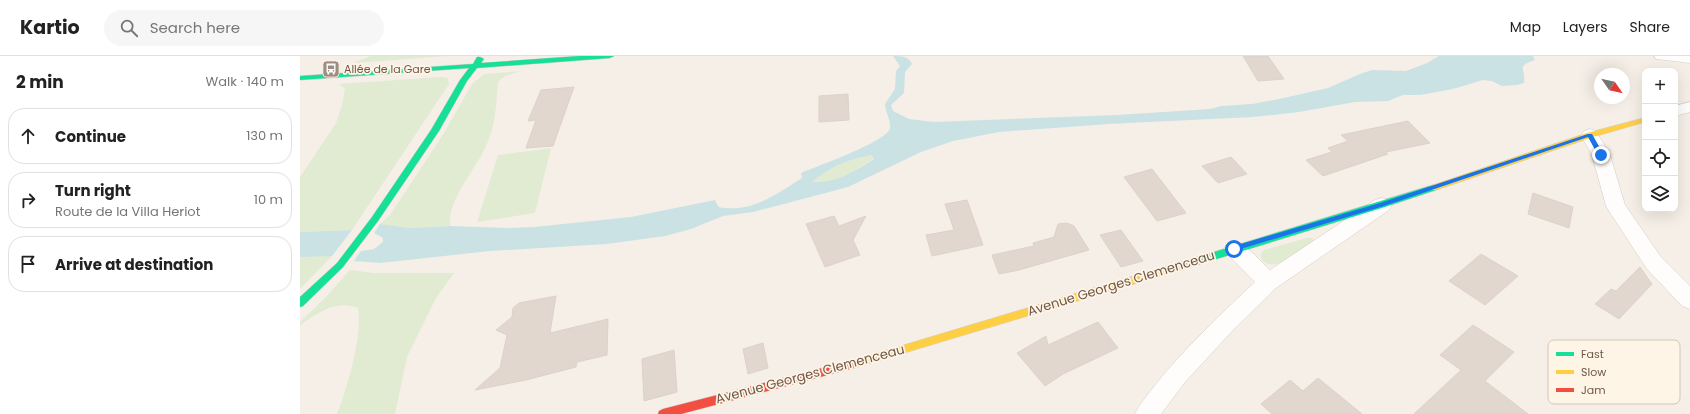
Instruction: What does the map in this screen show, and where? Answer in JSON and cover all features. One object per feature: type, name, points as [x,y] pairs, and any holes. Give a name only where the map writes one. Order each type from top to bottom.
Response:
[{"type":"street","points":[[300,303],[340,265],[375,219],[435,132],[464,80],[482,56]]},
{"type":"street","points":[[300,78],[610,56]]},
{"type":"street","points":[[1662,56],[1690,58]]},
{"type":"street","points":[[1678,110],[1690,107]]},
{"type":"street","name":"Avenue Georges Clemenceau","points":[[663,414],[858,363],[1382,204],[1590,135],[1642,121]]},
{"type":"street","points":[[1590,135],[1601,155],[1616,206],[1654,263],[1690,300]]},
{"type":"street","points":[[1147,414],[1177,375],[1225,324],[1269,282],[1382,204]]},
{"type":"street","points":[[1234,249],[1269,282]]},
{"type":"green space","points":[[370,56],[447,56],[354,63]]},
{"type":"green space","points":[[521,71],[505,76],[498,82],[492,130],[486,146],[453,205],[450,226],[409,228],[380,224],[390,215],[444,133],[472,84],[484,74]]},
{"type":"green space","points":[[441,77],[448,78],[449,84],[352,230],[300,232],[300,177],[336,123],[345,89],[339,84]]},
{"type":"green space","points":[[551,148],[535,213],[477,222],[498,155]]},
{"type":"green space","points":[[872,155],[874,158],[851,173],[831,182],[812,182],[840,164]]},
{"type":"green space","points":[[1307,238],[1312,238],[1315,241],[1284,261],[1277,264],[1271,264],[1266,263],[1262,259],[1261,253],[1264,250]]},
{"type":"green space","points":[[319,255],[332,256],[300,289],[300,257]]},
{"type":"green space","points":[[350,270],[374,273],[454,273],[436,298],[407,357],[395,414],[337,414],[356,347],[359,319],[358,308],[342,305],[335,306],[320,312],[300,325],[300,322],[327,296]]},
{"type":"water","points":[[893,56],[902,56],[907,58],[912,64],[905,72],[904,93],[891,105],[893,111],[909,119],[934,122],[1117,115],[1210,109],[1221,106],[1252,104],[1328,88],[1372,70],[1406,71],[1427,63],[1439,56],[1533,56],[1535,60],[1523,66],[1524,83],[1517,85],[1502,86],[1492,81],[1483,80],[1453,89],[1420,95],[1403,95],[1388,101],[1355,102],[1299,112],[1253,117],[1109,124],[999,132],[953,141],[921,152],[848,187],[753,212],[723,216],[691,229],[665,236],[607,244],[490,251],[380,263],[354,261],[361,251],[374,249],[383,242],[383,238],[374,233],[380,224],[409,228],[450,226],[508,228],[534,227],[631,217],[715,200],[718,206],[723,208],[747,207],[757,204],[802,178],[801,173],[865,146],[877,140],[886,133],[890,128],[890,125],[885,104],[895,89],[896,71],[900,66]],"holes":[[[872,155],[874,159],[838,179],[812,182],[827,171],[848,161]]]},
{"type":"water","points":[[352,230],[332,256],[300,257],[300,232]]},
{"type":"building","points":[[1243,56],[1268,56],[1284,79],[1258,81]]},
{"type":"building","points":[[574,87],[553,146],[526,148],[536,120],[528,121],[541,90]]},
{"type":"building","points":[[848,94],[849,120],[819,122],[819,96]]},
{"type":"building","points":[[1408,121],[1430,143],[1386,152],[1388,154],[1323,176],[1306,160],[1332,152],[1328,148],[1348,141],[1341,135]]},
{"type":"building","points":[[1231,157],[1247,174],[1218,183],[1202,166]]},
{"type":"building","points":[[1152,169],[1186,213],[1157,221],[1124,177]]},
{"type":"building","points":[[1533,193],[1573,207],[1569,228],[1528,214]]},
{"type":"building","points":[[967,200],[983,245],[932,256],[926,235],[954,230],[945,204]]},
{"type":"building","points":[[834,216],[839,226],[866,216],[853,240],[860,255],[825,267],[806,224]]},
{"type":"building","points":[[1067,223],[1074,226],[1089,250],[1019,270],[999,274],[992,255],[1034,246],[1033,243],[1054,237],[1058,224]]},
{"type":"building","points":[[1121,230],[1143,261],[1121,267],[1100,235]]},
{"type":"building","points":[[1481,254],[1518,276],[1485,305],[1449,281]]},
{"type":"building","points":[[1640,267],[1652,284],[1619,319],[1595,304],[1611,289],[1616,291]]},
{"type":"building","points":[[556,296],[550,333],[608,319],[607,355],[577,362],[576,367],[526,380],[475,390],[500,368],[507,335],[496,330],[512,317],[513,308],[519,303]]},
{"type":"building","points":[[1098,322],[1118,348],[1063,374],[1045,386],[1017,353],[1046,336],[1048,345]]},
{"type":"building","points":[[1473,325],[1514,352],[1485,381],[1528,414],[1414,414],[1461,370],[1440,355]]},
{"type":"building","points":[[763,343],[768,368],[748,374],[743,349]]},
{"type":"building","points":[[674,350],[677,392],[644,401],[642,359]]},
{"type":"building","points":[[1318,378],[1362,414],[1272,414],[1261,404],[1290,380],[1303,391]]},
{"type":"traffic: fast","points":[[300,78],[610,56]]},
{"type":"traffic: fast","points":[[300,303],[340,265],[375,219],[435,131],[464,80],[480,59]]},
{"type":"traffic: fast","points":[[1181,266],[1433,188]]},
{"type":"traffic: slow","points":[[1433,188],[1590,135],[1642,121]]},
{"type":"traffic: slow","points":[[854,364],[1181,266]]},
{"type":"traffic: jam","points":[[663,414],[854,364]]},
{"type":"place","name":"Allée de la Gare","points":[[331,69]]},
{"type":"route","points":[[1234,249],[1382,204],[1590,135],[1601,155]]}]
